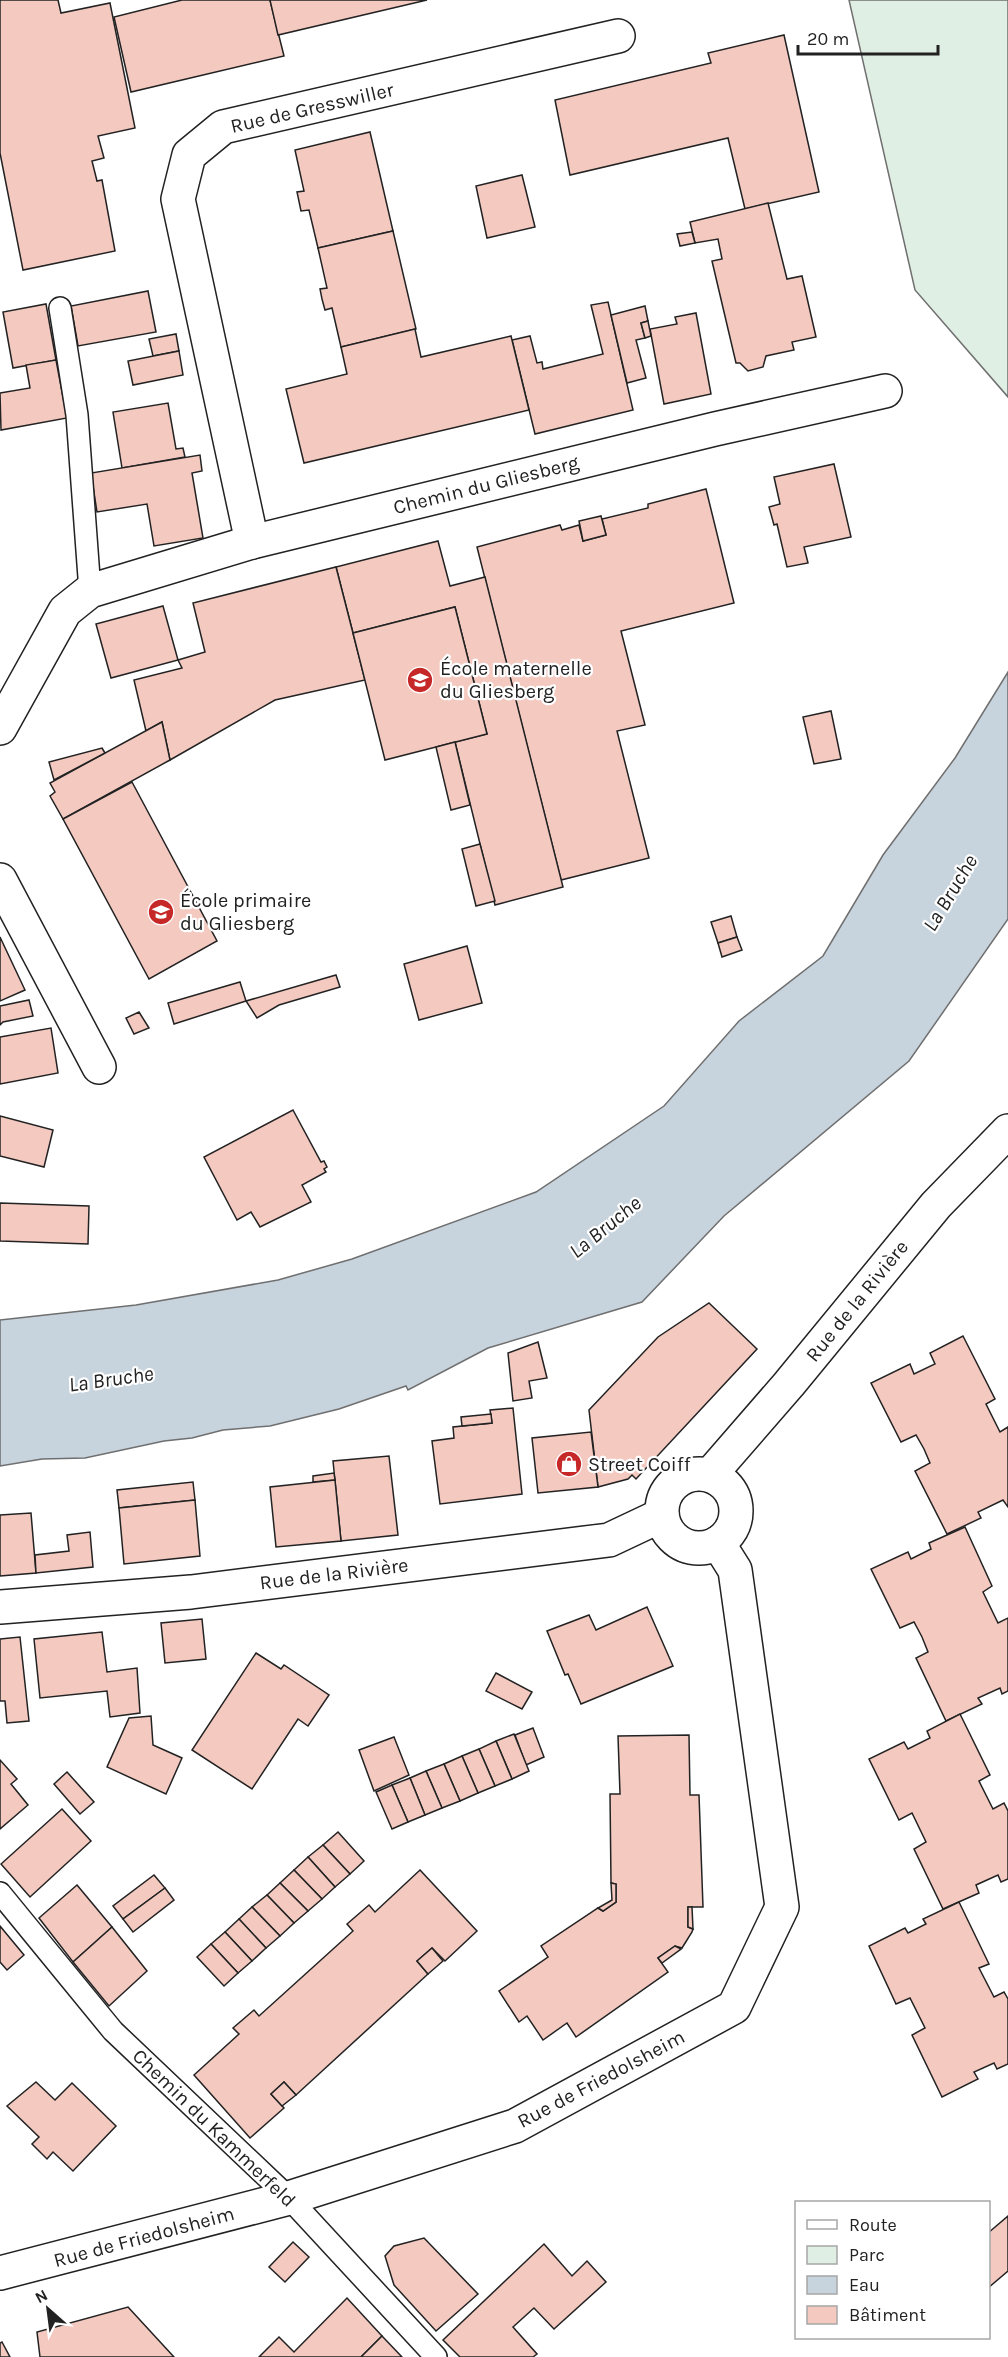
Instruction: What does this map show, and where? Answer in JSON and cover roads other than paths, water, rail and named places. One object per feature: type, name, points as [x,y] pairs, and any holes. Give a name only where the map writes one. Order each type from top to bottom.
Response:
[{"type":"street","name":"Rue de Gresswiller","points":[[252,542],[178,199],[189,155],[223,127],[618,36]]},
{"type":"street","name":"Chemin du Gliesberg","points":[[0,728],[65,611],[90,591],[252,542],[716,429],[885,391]]},
{"type":"street","points":[[0,880],[99,1067]]},
{"type":"street","name":"Rue de la Rivière","points":[[711,1475],[936,1205],[1008,1131]]},
{"type":"street","points":[[711,1475],[730,1490],[735,1501],[734,1525],[718,1543],[694,1548],[673,1537],[666,1527],[662,1515],[663,1503],[675,1482],[686,1476],[711,1475]]},
{"type":"street","name":"Rue de la Rivière","points":[[0,1606],[191,1592],[609,1540],[662,1515]]},
{"type":"street","name":"Rue de Friedolsheim","points":[[0,2273],[289,2198],[515,2126],[734,2007],[782,1907],[735,1570],[718,1543]]},
{"type":"lane","points":[[60,308],[77,415],[90,591]]},
{"type":"lane","name":"Chemin du Kammerfeld","points":[[0,1893],[113,2031],[289,2198],[436,2357]]},
{"type":"water","name":"La Bruche","points":[[1008,672],[1008,919],[909,1061],[724,1216],[642,1302],[488,1348],[408,1390],[406,1386],[339,1409],[270,1426],[223,1430],[85,1458],[42,1459],[0,1466],[0,1320],[136,1305],[278,1280],[352,1259],[536,1192],[664,1106],[739,1021],[823,956],[883,855],[955,758]]},
{"type":"place","name":"École maternelle du Gliesberg","points":[[420,680]]},
{"type":"place","name":"École primaire du Gliesberg","points":[[161,912]]},
{"type":"place","name":"Street Coiff","points":[[569,1464]]}]
